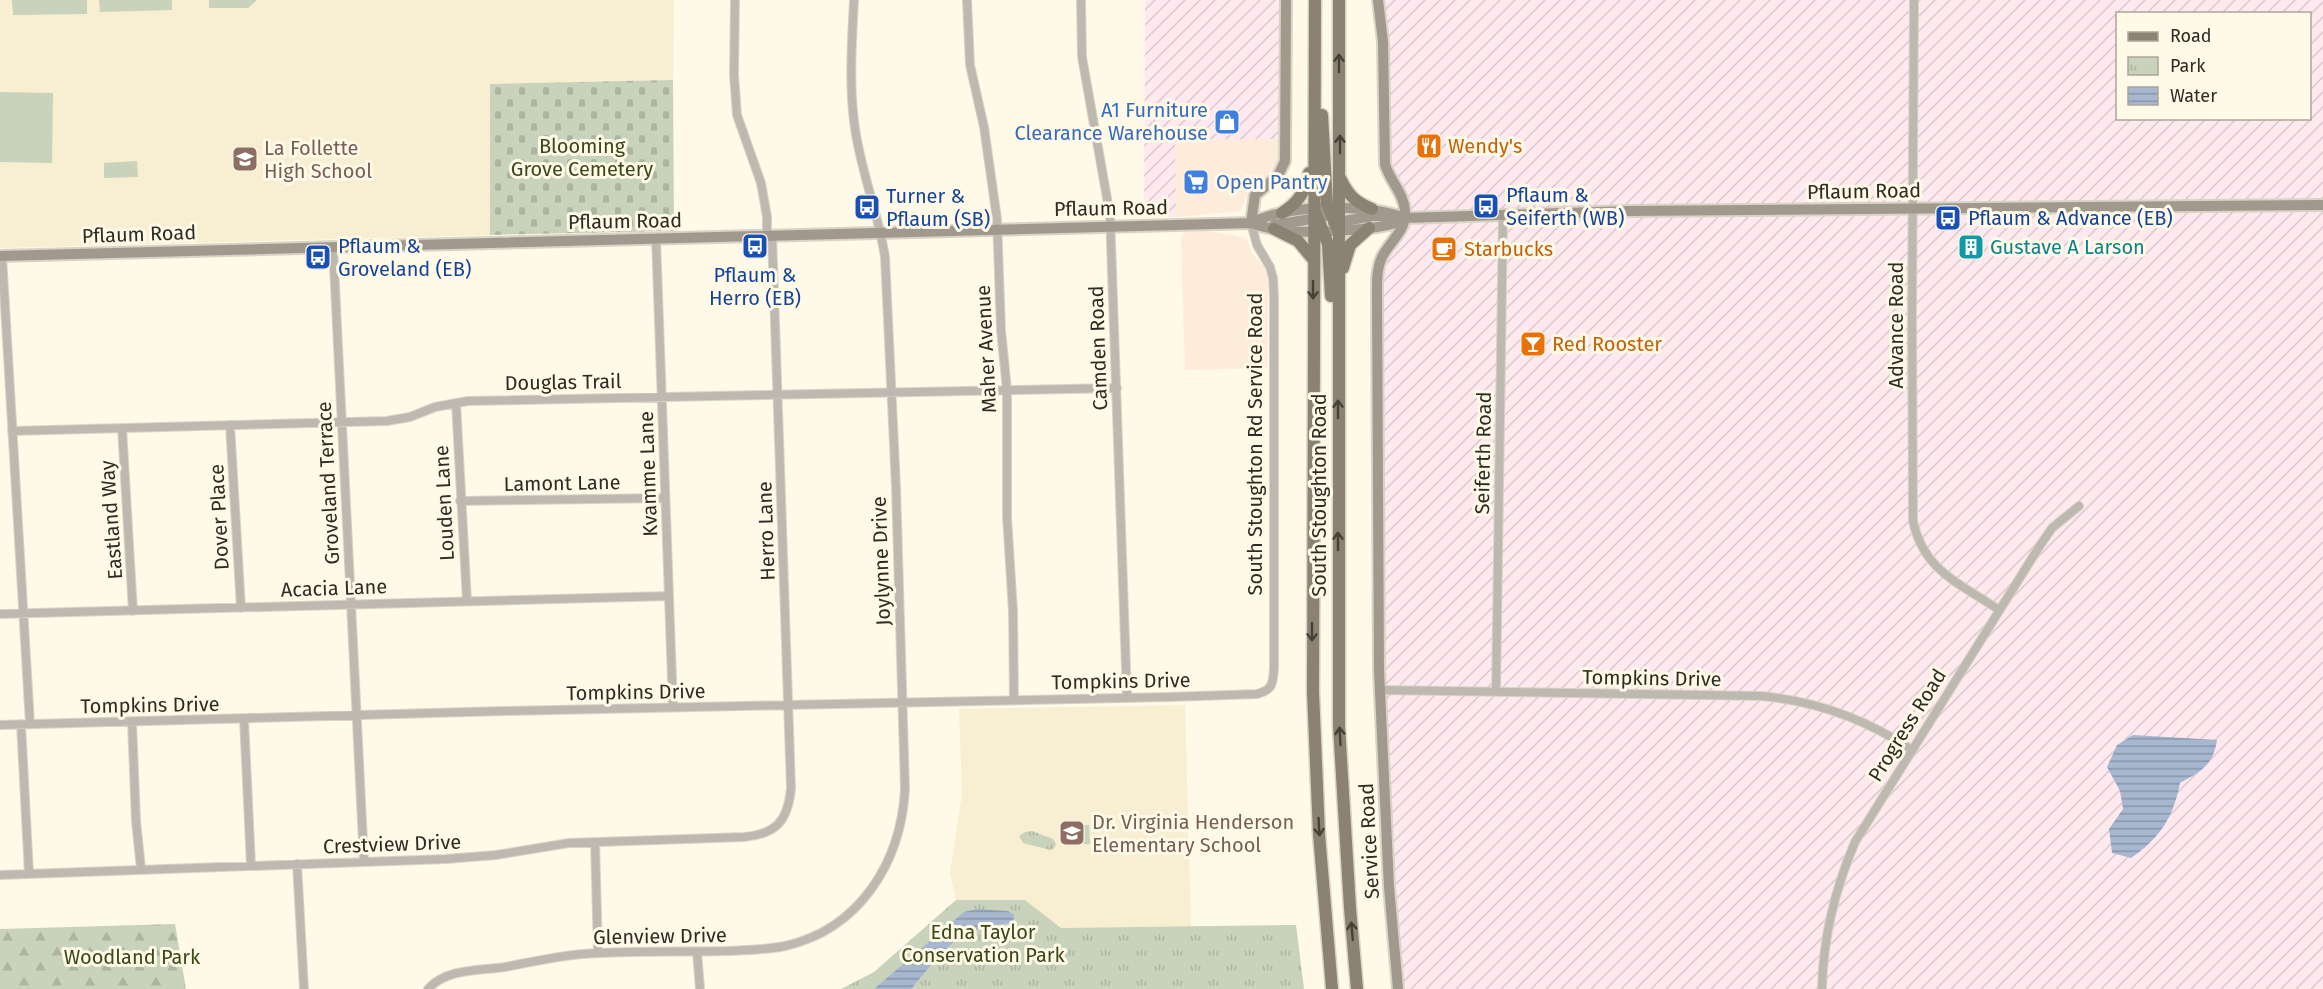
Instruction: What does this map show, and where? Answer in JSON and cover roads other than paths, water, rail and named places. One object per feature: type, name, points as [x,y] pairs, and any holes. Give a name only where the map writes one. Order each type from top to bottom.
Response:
[{"type":"main road","name":"South Stoughton Road","points":[[1315,0],[1314,161],[1338,277],[1339,726],[1350,908],[1358,989]]},
{"type":"main road","name":"South Stoughton Road","points":[[1332,989],[1320,845],[1313,701],[1313,259],[1340,176],[1339,0]]},
{"type":"main road","points":[[1315,63],[1321,97],[1330,282],[1338,356]]},
{"type":"main road","points":[[1282,213],[1292,207],[1302,195],[1314,161]]},
{"type":"main road","points":[[1340,176],[1352,198],[1372,209]]},
{"type":"main road","points":[[1338,277],[1344,268],[1350,245],[1369,228]]},
{"type":"main road","points":[[1274,229],[1298,241],[1313,259]]},
{"type":"street","name":"Herro Lane","points":[[735,0],[734,75],[737,115],[761,183],[767,218],[778,396],[791,788],[786,810],[779,823]]},
{"type":"street","name":"Joylynne Drive","points":[[854,0],[851,88],[854,123],[885,257],[902,703],[904,789],[902,819],[893,849],[876,884]]},
{"type":"street","name":"Maher Avenue","points":[[968,0],[970,65],[984,127],[998,229],[1001,330],[1007,390],[1007,517],[1014,700]]},
{"type":"street","name":"Camden Road","points":[[1081,0],[1082,57],[1108,193],[1111,226],[1127,697]]},
{"type":"street","name":"South Stoughton Rd Service Road","points":[[1270,689],[1273,684],[1274,668],[1274,288],[1270,267],[1257,245],[1251,222],[1255,195],[1278,176],[1285,161],[1286,0]]},
{"type":"street","points":[[1378,0],[1383,42],[1385,164],[1388,176],[1402,199],[1406,218],[1402,228],[1382,257],[1377,275],[1378,670],[1380,690]]},
{"type":"street","name":"Advance Road","points":[[1914,0],[1913,521],[1923,548],[1936,568],[1999,610]]},
{"type":"street","name":"Pflaum Road","points":[[1,256],[1251,222],[1274,229],[1372,209],[1406,218],[1628,211],[2323,205]]},
{"type":"street","name":"Pflaum Road","points":[[1251,222],[1282,213],[1369,228],[1395,224],[1406,218]]},
{"type":"street","name":"Seiferth Road","points":[[1496,692],[1503,215]]},
{"type":"street","points":[[1251,222],[1274,225],[1375,216],[1406,218]]},
{"type":"street","name":"Kvamme Lane","points":[[656,239],[673,707]]},
{"type":"street","name":"Groveland Terrace","points":[[333,247],[364,861]]},
{"type":"street","points":[[1,256],[30,724]]},
{"type":"street","name":"Douglas Trail","points":[[12,431],[387,421],[410,417],[435,407],[480,400],[1116,388]]},
{"type":"street","name":"Louden Lane","points":[[456,404],[467,601]]},
{"type":"street","name":"Dover Place","points":[[230,425],[241,608]]},
{"type":"street","name":"Eastland Way","points":[[122,428],[133,611]]},
{"type":"street","name":"Lamont Lane","points":[[460,501],[665,498]]},
{"type":"street","name":"Progress Road","points":[[1822,989],[1831,910],[1846,864],[1872,813],[2052,528],[2079,506]]},
{"type":"street","name":"Acacia Lane","points":[[0,614],[669,596]]},
{"type":"street","name":"Tompkins Drive","points":[[0,725],[1257,694],[1270,689]]},
{"type":"street","name":"Tompkins Drive","points":[[1380,690],[1787,698],[1836,711],[1862,721],[1887,733],[1912,750]]},
{"type":"street","name":"Service Road","points":[[1380,690],[1384,800],[1398,989]]},
{"type":"street","points":[[244,719],[251,866]]},
{"type":"street","points":[[132,722],[136,820],[141,869]]},
{"type":"street","points":[[21,724],[29,874]]},
{"type":"street","name":"Crestview Drive","points":[[0,875],[478,857],[538,846],[752,836],[767,833],[779,823]]},
{"type":"street","points":[[595,842],[598,952]]},
{"type":"street","points":[[297,864],[304,989]]},
{"type":"street","name":"Glenview Drive","points":[[428,989],[440,979],[460,972],[564,955],[782,947],[810,938],[842,920],[876,884]]},
{"type":"street","points":[[698,951],[700,989]]},
{"type":"water","points":[[2133,735],[2217,740],[2212,756],[2205,767],[2180,783],[2173,807],[2164,826],[2150,843],[2131,858],[2112,853],[2109,829],[2123,809],[2120,791],[2107,767],[2117,745]]},
{"type":"water","points":[[977,909],[1008,911],[1014,915],[1013,923],[978,929],[953,942],[911,989],[874,989],[964,912]]},
{"type":"place","name":"A1 Furniture Clearance Warehouse","points":[[1227,122]]},
{"type":"place","name":"Wendy's","points":[[1429,146]]},
{"type":"place","name":"La Follette High School","points":[[245,159]]},
{"type":"place","name":"Open Pantry","points":[[1196,182]]},
{"type":"place","name":"Pflaum & Seiferth (WB)","points":[[1486,206]]},
{"type":"place","name":"Turner & Pflaum (SB)","points":[[867,207]]},
{"type":"place","name":"Pflaum & Advance (EB)","points":[[1948,218]]},
{"type":"place","name":"Pflaum & Herro (EB)","points":[[755,246]]},
{"type":"place","name":"Gustave A Larson","points":[[1971,247]]},
{"type":"place","name":"Starbucks","points":[[1444,249]]},
{"type":"place","name":"Pflaum & Groveland (EB)","points":[[318,257]]},
{"type":"place","name":"Red Rooster","points":[[1533,344]]},
{"type":"place","name":"Dr. Virginia Henderson Elementary School","points":[[1072,833]]},
{"type":"park label","name":"Blooming Grove Cemetery","points":[[582,158]]},
{"type":"park label","name":"Edna Taylor Conservation Park","points":[[983,944]]},
{"type":"park label","name":"Woodland Park","points":[[132,957]]}]
